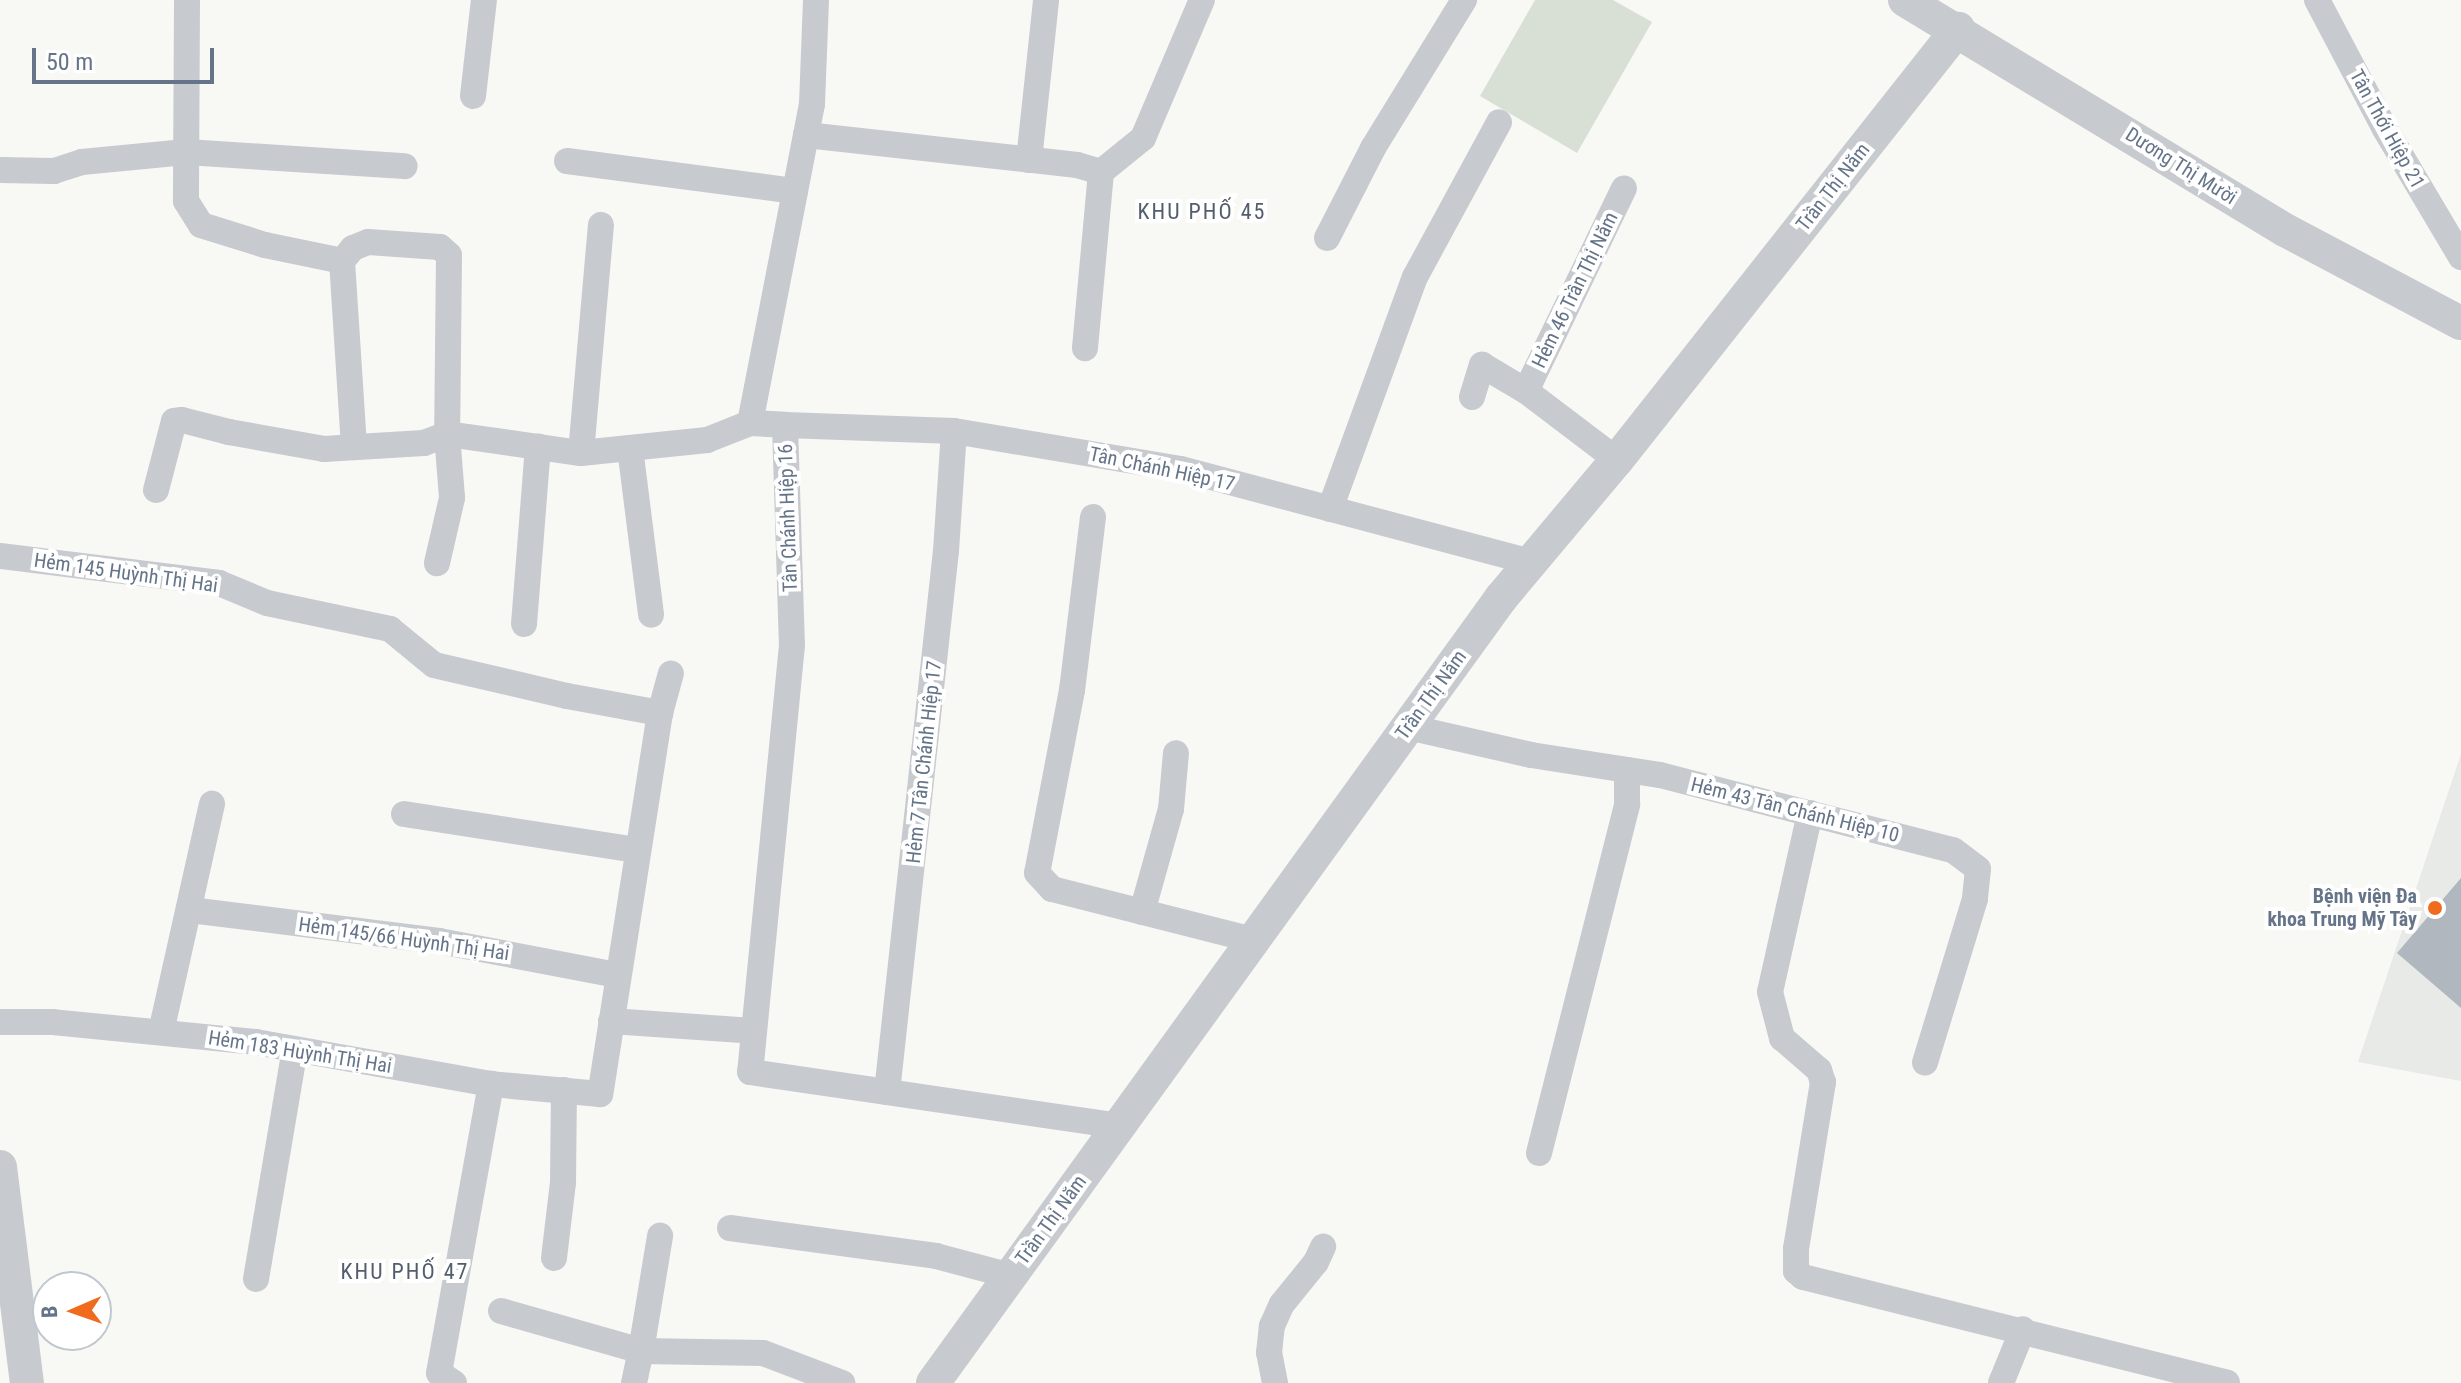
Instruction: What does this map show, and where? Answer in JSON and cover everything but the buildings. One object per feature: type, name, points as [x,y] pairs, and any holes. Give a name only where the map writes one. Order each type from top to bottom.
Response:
[{"type":"street","points":[[187,0],[186,201],[201,225],[265,245],[342,261]]},
{"type":"street","points":[[473,96],[484,0]]},
{"type":"street","points":[[156,490],[174,421],[191,421],[229,432],[324,449],[424,443],[447,434],[581,453],[707,440],[750,423],[812,104],[816,0]]},
{"type":"street","points":[[1029,160],[1046,0]]},
{"type":"street","points":[[1085,348],[1101,172],[1143,138],[1202,0]]},
{"type":"street","points":[[1327,238],[1373,148],[1464,0]]},
{"type":"street","name":"Dương Thị Mười","points":[[1905,0],[1958,29],[2285,230],[2461,323]]},
{"type":"street","name":"Tân Thới Hiệp 21","points":[[2317,0],[2385,129],[2461,257]]},
{"type":"street","name":"Trần Thị Năm","points":[[933,1383],[1531,562],[1617,460],[1958,29]]},
{"type":"street","points":[[1330,509],[1415,277],[1499,122]]},
{"type":"street","points":[[806,135],[1077,165],[1101,172]]},
{"type":"street","points":[[0,170],[54,171],[82,162],[186,152],[405,166]]},
{"type":"street","points":[[567,161],[795,191]]},
{"type":"street","name":"Hẻm 46 Trần Thị Năm","points":[[1526,391],[1624,188]]},
{"type":"street","points":[[581,453],[601,225]]},
{"type":"street","points":[[354,447],[342,261],[353,248],[368,242],[440,247],[449,255],[447,434],[452,498],[437,563]]},
{"type":"street","name":"Hẻm 46 Trần Thị Năm","points":[[1472,397],[1482,365],[1526,391],[1617,460]]},
{"type":"street","name":"Tân Chánh Hiệp 16","points":[[750,423],[785,425],[792,645],[750,1072],[887,1092]]},
{"type":"street","name":"Tân Chánh Hiệp 17","points":[[785,425],[954,431],[1181,469],[1531,562]]},
{"type":"street","name":"Hẻm 7 Tân Chánh Hiệp 17","points":[[887,1092],[946,551],[954,431]]},
{"type":"street","points":[[524,624],[538,447]]},
{"type":"street","points":[[630,448],[651,615]]},
{"type":"street","points":[[1093,517],[1072,690],[1037,873],[1052,889],[1254,940]]},
{"type":"street","name":"Hẻm 145 Huỳnh Thị Hai","points":[[0,556],[219,583],[267,603],[390,629],[434,665],[567,696],[660,713]]},
{"type":"street","points":[[671,673],[660,713],[611,1021],[753,1031]]},
{"type":"street","name":"Hẻm 43 Tân Chánh Hiệp 10","points":[[1408,727],[1531,755],[1627,770],[1953,850],[1978,869],[1975,899],[1925,1063]]},
{"type":"street","points":[[1142,912],[1171,809],[1176,753]]},
{"type":"street","points":[[1539,1153],[1627,804],[1627,770]]},
{"type":"street","points":[[161,1032],[212,804]]},
{"type":"street","points":[[1810,813],[1770,992],[1782,1038],[1819,1070],[1823,1082],[1796,1249],[1796,1271],[1803,1277],[2023,1329],[2227,1383]]},
{"type":"street","points":[[404,814],[637,850]]},
{"type":"street","name":"Hẻm 145/66 Huỳnh Thị Hai","points":[[190,910],[439,941],[617,975]]},
{"type":"street","name":"Hẻm 183 Huỳnh Thị Hai","points":[[0,1022],[53,1022],[161,1032],[295,1049],[491,1084],[600,1094],[611,1021]]},
{"type":"street","points":[[256,1279],[295,1049]]},
{"type":"street","points":[[454,1383],[439,1373],[491,1084]]},
{"type":"street","points":[[554,1258],[563,1182],[564,1090]]},
{"type":"street","points":[[887,1092],[1119,1126]]},
{"type":"street","points":[[0,1167],[7,1263],[27,1383]]},
{"type":"street","points":[[730,1228],[936,1256],[1011,1276]]},
{"type":"street","points":[[634,1383],[660,1236]]},
{"type":"street","points":[[1275,1383],[1269,1353],[1272,1326],[1282,1304],[1316,1262],[1323,1247]]},
{"type":"street","points":[[501,1311],[641,1351],[763,1353],[842,1383]]},
{"type":"street","points":[[2001,1383],[2023,1329]]},
{"type":"shaded area","points":[[1535,0],[1613,0],[1652,22],[1577,153],[1480,96]]},
{"type":"shaded area","name":"Bệnh viện Đa khoa Trung Mỹ Tây","points":[[2461,754],[2461,1081],[2358,1062]]},
{"type":"place","name":"Bệnh viện Đa khoa Trung Mỹ Tây","points":[[2435,908]]},
{"type":"district","name":"KHU PHỐ 45","points":[[1202,212]]},
{"type":"district","name":"KHU PHỐ 47","points":[[405,1272]]}]
